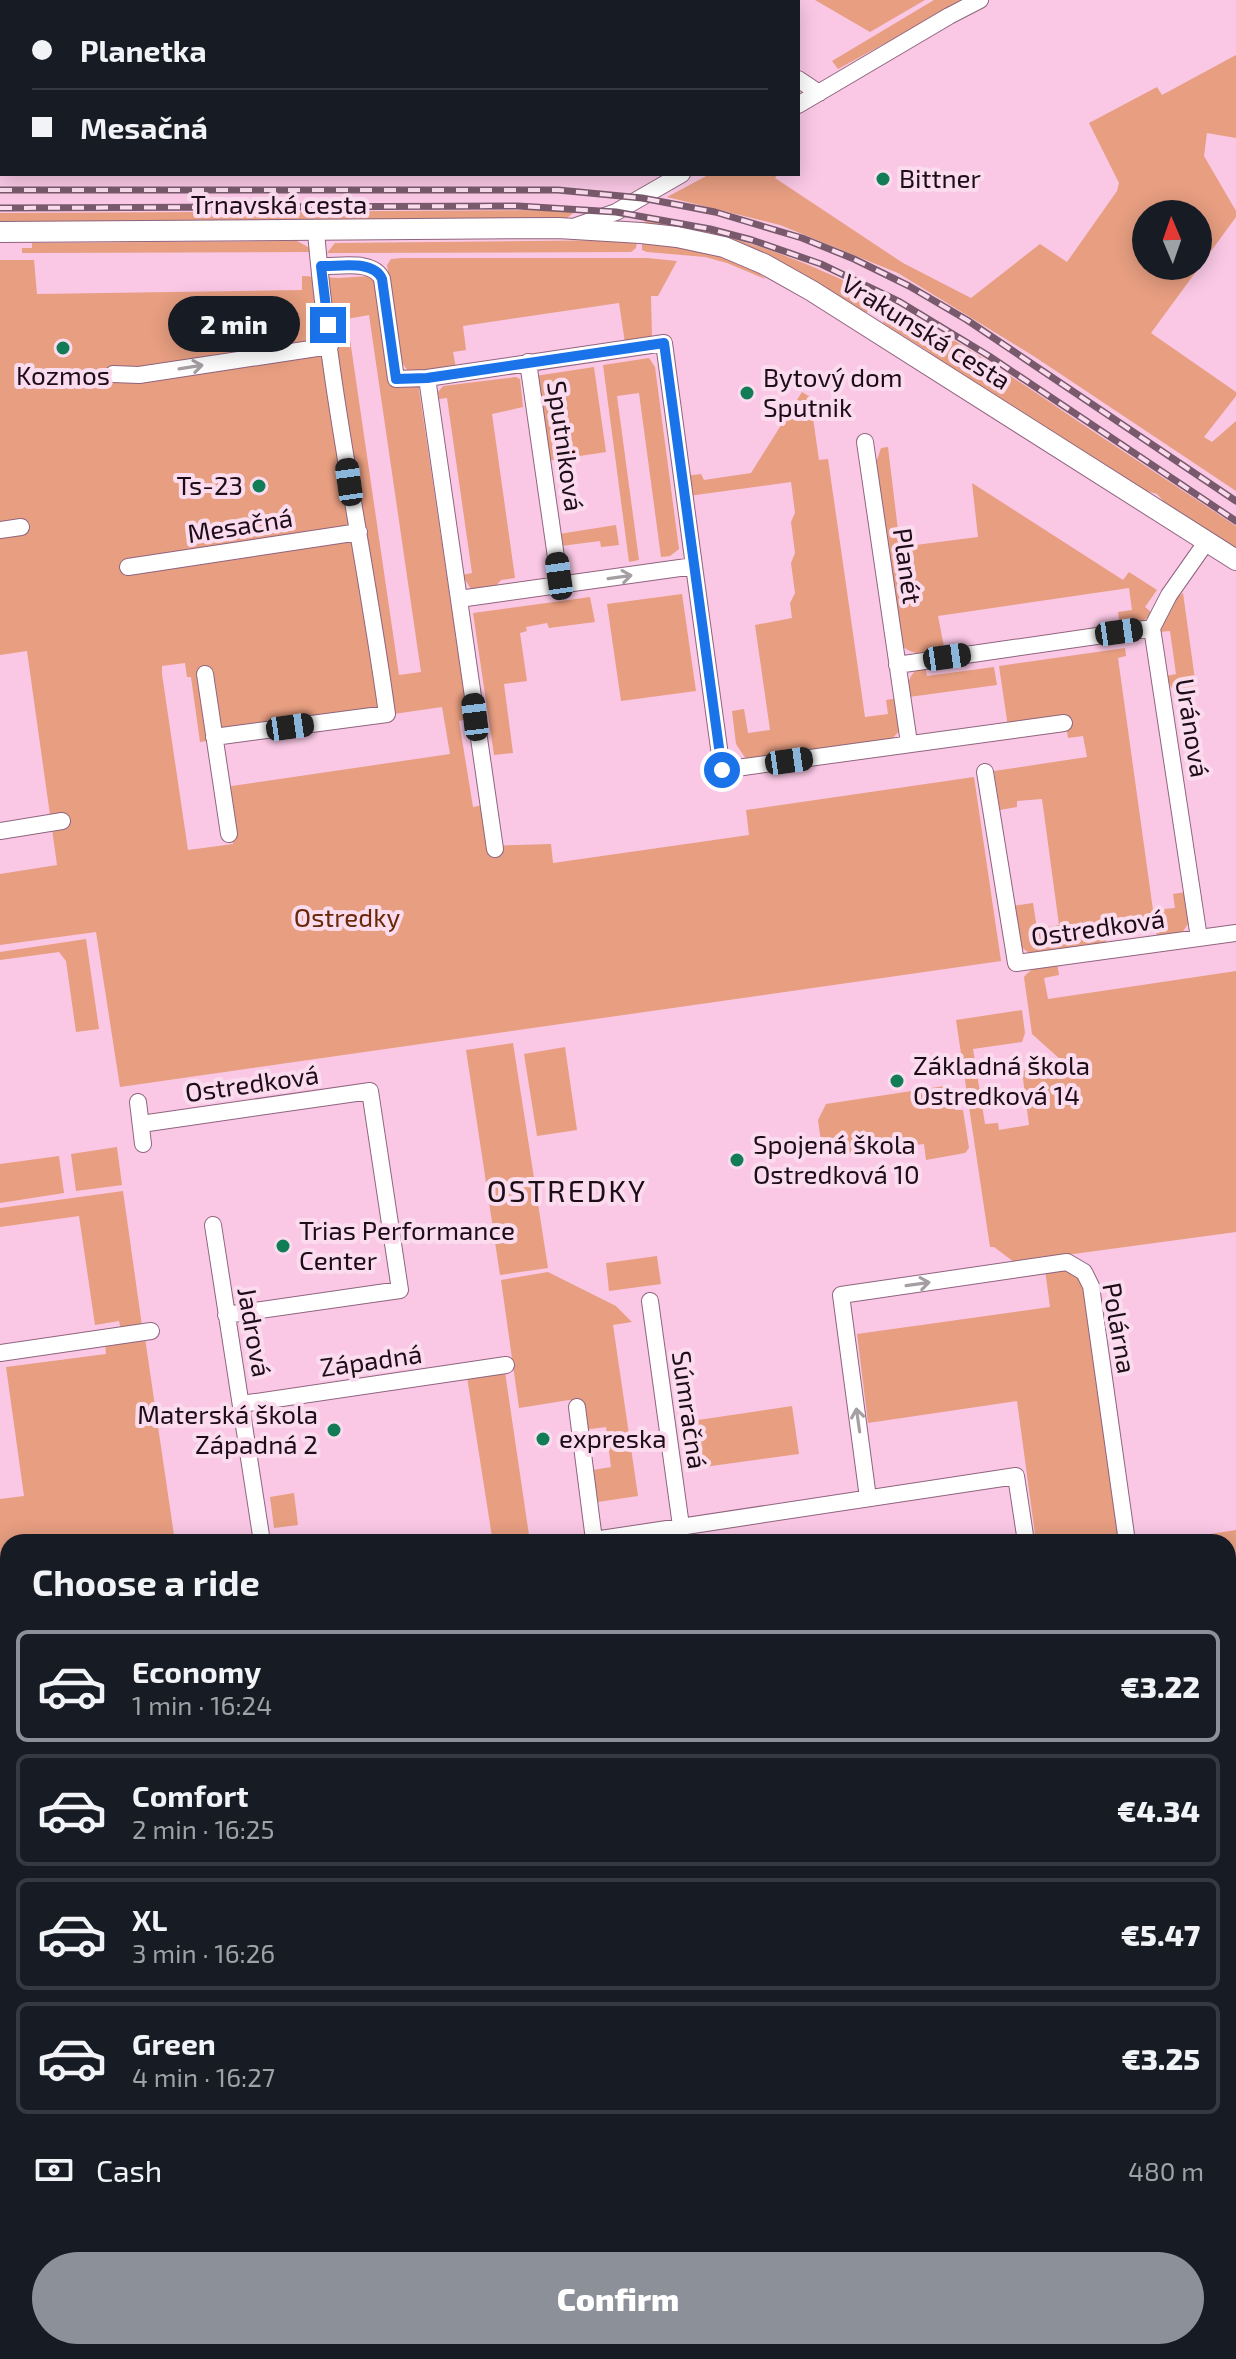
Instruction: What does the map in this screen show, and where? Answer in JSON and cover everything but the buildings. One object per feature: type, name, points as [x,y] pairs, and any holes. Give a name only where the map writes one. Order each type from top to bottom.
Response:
[{"type":"main road","name":"Trnavská cesta","points":[[0,232],[558,228]]},
{"type":"main road","name":"Vrakunská cesta","points":[[558,228],[641,233],[707,242],[764,264],[898,344],[1236,560]]},
{"type":"street","points":[[800,104],[980,0]]},
{"type":"street","points":[[800,80],[819,93]]},
{"type":"street","points":[[558,228],[591,222],[679,176]]},
{"type":"street","points":[[636,201],[632,206],[631,219],[641,233]]},
{"type":"street","points":[[214,737],[387,714],[350,488],[316,231]]},
{"type":"street","name":"Sputniková","points":[[321,266],[368,267],[378,271],[382,279],[396,379],[427,378],[664,343],[722,770],[909,743]]},
{"type":"street","points":[[113,374],[139,375],[330,346]]},
{"type":"street","name":"Sputniková","points":[[528,362],[560,585]]},
{"type":"street","points":[[427,378],[495,849]]},
{"type":"street","name":"Planét","points":[[865,442],[909,743]]},
{"type":"street","points":[[0,530],[21,527]]},
{"type":"street","name":"Mesačná","points":[[128,567],[359,532]]},
{"type":"street","points":[[897,665],[1152,628],[1169,595],[1207,541]]},
{"type":"street","points":[[459,599],[694,566]]},
{"type":"street","name":"Uránová","points":[[1152,628],[1199,938]]},
{"type":"street","points":[[205,674],[229,834]]},
{"type":"street","points":[[909,743],[1064,723]]},
{"type":"street","name":"Ostredková","points":[[985,772],[1016,963],[1236,933]]},
{"type":"street","points":[[0,831],[62,821]]},
{"type":"street","name":"Ostredková","points":[[141,1124],[370,1091],[400,1290],[226,1315]]},
{"type":"street","points":[[138,1102],[143,1144]]},
{"type":"street","name":"Jadrová","points":[[213,1225],[261,1534]]},
{"type":"street","name":"Polárna","points":[[868,1498],[841,1295],[1067,1262],[1084,1272],[1091,1286],[1126,1534]]},
{"type":"street","name":"Súmračná","points":[[650,1301],[681,1526]]},
{"type":"street","points":[[0,1353],[151,1331]]},
{"type":"street","name":"Západná","points":[[242,1404],[506,1365]]},
{"type":"street","points":[[577,1407],[593,1534]]},
{"type":"street","points":[[631,1534],[1016,1476],[1025,1534]]},
{"type":"green space","points":[[815,0],[925,0],[870,32]]},
{"type":"green space","points":[[934,0],[964,0],[838,69],[832,61]]},
{"type":"green space","points":[[1236,55],[1236,138],[1207,133],[1204,156],[1236,211],[1236,217],[1212,250],[1212,200],[1132,200],[1132,280],[1190,280],[1151,333],[1236,392],[1204,437],[1212,442],[1236,421],[1236,491],[1035,357],[898,273],[780,225],[667,197],[706,176],[776,176],[775,178],[903,263],[971,298],[1040,244],[1067,262],[1117,191],[1119,183],[1089,123],[1157,87],[1162,95]]},
{"type":"green space","points":[[577,210],[567,218],[517,221],[0,223],[0,213]]},
{"type":"green space","points":[[643,219],[704,231],[762,248],[818,269],[925,323],[977,354],[1236,526],[1236,552],[1173,512],[1157,494],[1136,488],[928,355],[929,352],[883,323],[885,319],[870,309],[866,313],[762,251],[720,237],[647,225]]},
{"type":"green space","points":[[297,241],[311,252],[22,253],[22,248],[32,248],[32,243]]},
{"type":"green space","points":[[644,241],[726,257],[755,270],[765,279],[705,257],[647,252],[642,250]]},
{"type":"green space","points":[[637,242],[636,248],[631,252],[327,253],[335,243]]},
{"type":"green space","points":[[647,258],[677,261],[658,296],[651,296],[652,339],[625,343],[619,303],[463,326],[466,350],[453,352],[456,368],[408,371],[402,363],[387,265],[391,259]]},
{"type":"green space","name":"Ostredky","points":[[0,260],[34,260],[37,294],[302,290],[302,276],[371,276],[376,284],[389,385],[418,383],[468,719],[459,721],[473,807],[483,805],[486,846],[551,844],[553,863],[749,835],[746,810],[974,777],[1001,961],[120,1087],[96,932],[0,945],[0,874],[57,865],[27,651],[0,655]],"holes":[[[369,315],[421,672],[399,675],[347,319]],[[185,663],[187,677],[191,677],[200,742],[442,707],[450,754],[225,787],[233,844],[188,850],[162,674],[162,666]]]},
{"type":"green space","points":[[649,358],[655,367],[679,549],[670,556],[661,557],[639,393],[617,396],[639,560],[629,562],[603,365]]},
{"type":"green space","points":[[594,367],[606,452],[547,461],[535,376]]},
{"type":"green space","points":[[520,379],[523,407],[492,414],[515,578],[501,580],[495,587],[471,589],[462,575],[472,573],[447,398],[439,399],[438,392],[443,386]]},
{"type":"green space","points":[[802,392],[820,403],[821,409],[812,411],[819,460],[828,459],[865,717],[888,714],[886,700],[899,698],[901,729],[890,741],[748,762],[736,744],[732,711],[744,709],[748,733],[770,730],[755,625],[792,618],[790,603],[795,593],[791,563],[795,553],[791,522],[795,513],[791,482],[688,496],[685,476],[701,474],[704,480],[751,473]]},
{"type":"green space","points":[[888,447],[900,547],[978,537],[972,483],[1123,580],[1129,572],[1157,590],[1145,607],[1152,613],[1142,621],[1120,626],[1118,612],[1132,610],[1129,588],[938,616],[945,652],[923,654],[902,646],[873,472],[881,448]]},
{"type":"green space","points":[[616,525],[619,545],[601,547],[600,541],[561,546],[559,534]]},
{"type":"green space","points":[[1183,593],[1196,693],[1182,695],[1171,687],[1166,676],[1176,674],[1170,631],[1159,632],[1167,610]]},
{"type":"green space","points":[[682,594],[696,691],[621,701],[607,604]]},
{"type":"green space","points":[[590,597],[595,622],[549,628],[547,623],[526,627],[527,631],[520,633],[527,681],[504,684],[513,753],[494,755],[473,613]]},
{"type":"green space","points":[[1125,648],[1126,656],[1118,658],[1153,910],[1175,908],[1173,894],[1186,892],[1188,924],[1181,934],[1158,941],[1155,927],[1105,934],[1106,943],[1032,955],[1021,947],[1012,906],[1033,903],[1037,929],[1059,925],[1042,799],[1017,801],[1017,807],[1000,810],[994,771],[1087,757],[1083,736],[1068,738],[1066,724],[1008,727],[999,666]]},
{"type":"green space","points":[[925,667],[927,676],[994,667],[997,685],[909,697],[910,678],[915,671]]},
{"type":"green space","points":[[86,939],[99,1029],[76,1032],[66,961],[59,952],[0,960],[0,952]]},
{"type":"green space","points":[[1057,962],[1059,975],[1044,978],[1048,999],[1236,971],[1236,1232],[1014,1262],[990,1247],[956,1020],[1022,1010],[1025,1033],[1022,1042],[973,1049],[985,1124],[998,1123],[999,1130],[1029,1125],[1022,1071],[1057,1065],[1061,1060],[1032,1034],[1024,977],[1039,966]]},
{"type":"green space","points":[[513,1043],[548,1268],[500,1275],[466,1050]]},
{"type":"green space","points":[[565,1047],[577,1130],[537,1136],[524,1054]]},
{"type":"green space","points":[[951,1085],[955,1110],[963,1110],[969,1148],[965,1153],[926,1160],[924,1144],[823,1156],[818,1120],[826,1104]]},
{"type":"green space","points":[[117,1147],[122,1185],[76,1191],[71,1154]]},
{"type":"green space","points":[[59,1156],[64,1193],[0,1203],[0,1164]]},
{"type":"green space","points":[[123,1191],[142,1326],[121,1330],[119,1321],[95,1325],[79,1216],[0,1227],[0,1208]]},
{"type":"green space","points":[[657,1256],[661,1284],[609,1291],[606,1263]]},
{"type":"green space","points":[[1066,1266],[1085,1284],[1122,1534],[1035,1534],[1017,1401],[868,1423],[857,1334],[1050,1307],[1045,1270]]},
{"type":"green space","points":[[548,1272],[616,1306],[632,1322],[613,1325],[638,1496],[591,1503],[587,1471],[611,1467],[606,1427],[582,1430],[579,1402],[569,1400],[519,1408],[501,1280]]},
{"type":"green space","points":[[145,1338],[174,1534],[0,1534],[0,1499],[24,1496],[6,1367],[106,1354],[105,1343]]},
{"type":"green space","points":[[505,1372],[529,1534],[492,1534],[467,1377]]},
{"type":"green space","points":[[792,1406],[799,1454],[704,1467],[698,1420]]},
{"type":"green space","points":[[294,1493],[298,1525],[274,1528],[270,1497]]},
{"type":"green space","points":[[1236,1530],[1236,1534],[1210,1534]]},
{"type":"railway","points":[[0,190],[558,190],[642,198],[715,212],[802,238],[909,286],[967,320],[1236,501]]},
{"type":"railway","points":[[0,208],[518,206],[616,212],[710,229],[821,264],[900,302],[989,356],[1236,521]]},
{"type":"place","name":"Bittner","points":[[883,179]]},
{"type":"place","name":"Kozmos","points":[[63,348]]},
{"type":"place","name":"Bytový dom Sputnik","points":[[747,393]]},
{"type":"place","name":"Ts-23","points":[[259,486]]},
{"type":"place","name":"Základná škola Ostredková 14","points":[[897,1081]]},
{"type":"place","name":"Spojená škola Ostredková 10","points":[[737,1160]]},
{"type":"place","name":"Trias Performance Center","points":[[283,1246]]},
{"type":"place","name":"Materská škola Západná 2","points":[[334,1430]]},
{"type":"place","name":"expreska","points":[[543,1439]]},
{"type":"district","name":"OSTREDKY","points":[[567,1192]]},
{"type":"route","points":[[328,325],[321,266],[368,267],[376,270],[382,279],[396,379],[427,378],[664,343],[722,770]]}]
